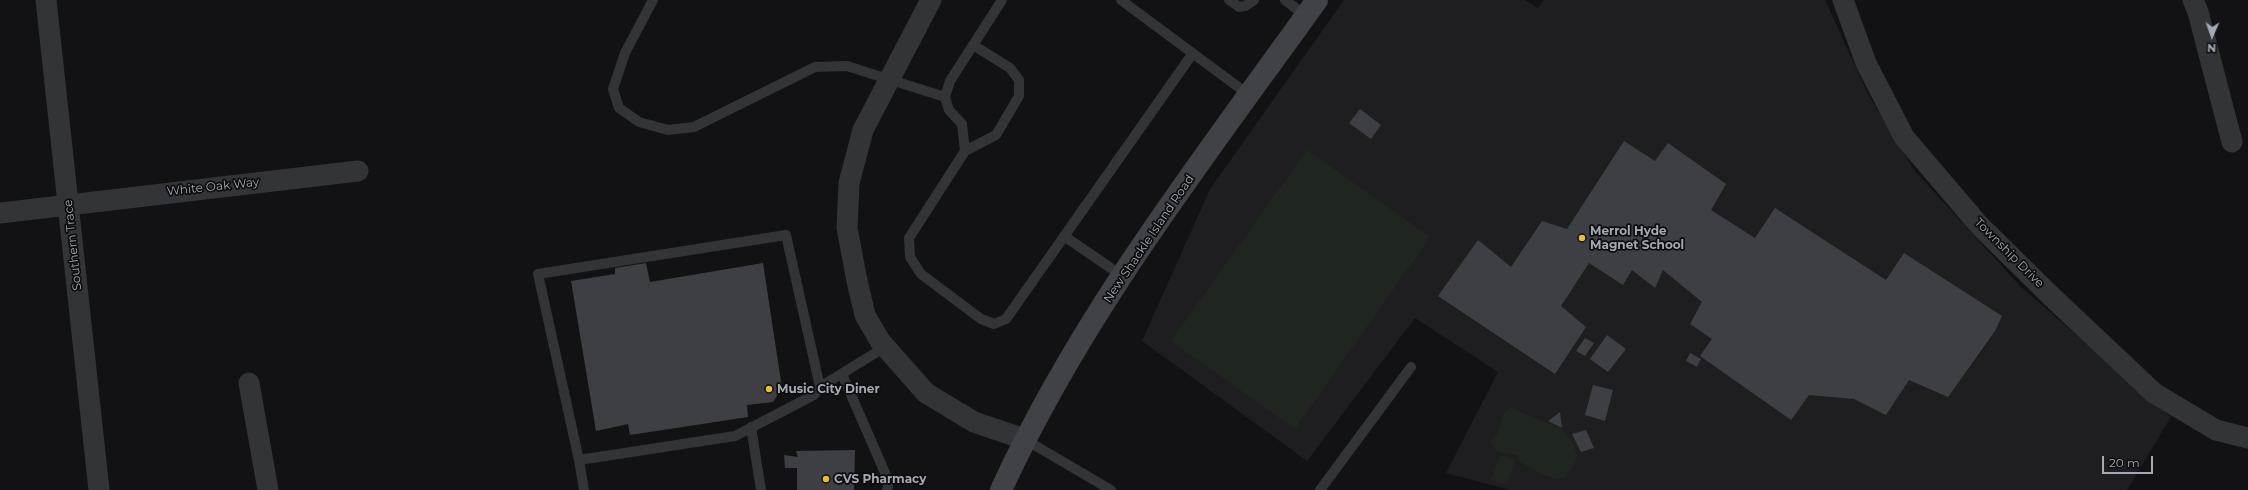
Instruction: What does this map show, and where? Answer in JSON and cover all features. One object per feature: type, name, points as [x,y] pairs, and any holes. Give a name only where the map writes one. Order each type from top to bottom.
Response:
[{"type":"main road","name":"New Shackle Island Road","points":[[1001,490],[1024,439],[1120,275],[1312,8]]},
{"type":"street","name":"Southern Trace","points":[[46,0],[99,490]]},
{"type":"street","points":[[931,0],[863,130],[849,183],[847,228],[865,315],[885,347],[926,393],[974,422],[1024,439]]},
{"type":"street","name":"Township Drive","points":[[1843,0],[1866,63],[1904,137],[1979,225],[2051,296],[2154,393],[2216,430],[2248,438]]},
{"type":"street","points":[[2193,0],[2198,12],[2232,142]]},
{"type":"street","name":"White Oak Way","points":[[0,213],[358,171]]},
{"type":"street","points":[[249,383],[268,490]]},
{"type":"lane","points":[[653,0],[625,53],[613,89],[618,108],[639,122],[668,130],[694,127],[815,67],[847,66],[945,97]]},
{"type":"lane","points":[[965,151],[962,124],[949,110],[945,97],[950,81],[1002,0]]},
{"type":"lane","points":[[1121,0],[1249,95]]},
{"type":"lane","points":[[1230,0],[1240,7],[1245,6],[1254,0]]},
{"type":"lane","points":[[1284,0],[1312,8]]},
{"type":"lane","points":[[973,45],[1010,68],[1019,80],[1020,96],[996,135],[965,151],[909,238],[910,257],[921,274],[981,320],[994,324],[1006,319],[1193,53]]},
{"type":"lane","points":[[584,490],[579,460],[538,274],[786,236],[820,387]]},
{"type":"lane","points":[[1064,236],[1120,275]]},
{"type":"lane","points":[[579,460],[735,436],[814,395],[820,387],[885,347]]},
{"type":"lane","points":[[1320,490],[1411,367]]},
{"type":"lane","points":[[842,374],[889,482],[887,490]]},
{"type":"lane","points":[[751,427],[762,490]]},
{"type":"lane","points":[[1024,439],[1110,490]]},
{"type":"shaded area","name":"Merrol Hyde Magnet School","points":[[1344,0],[1525,0],[1538,8],[1544,0],[1825,0],[1868,94],[1914,170],[2021,287],[2171,417],[2127,490],[1510,490],[1446,473],[1498,372],[1415,318],[1307,461],[1142,341],[1210,189]]},
{"type":"shaded area","points":[[1307,150],[1430,237],[1295,429],[1171,341]]},
{"type":"shaded area","points":[[1512,408],[1563,430],[1572,441],[1577,456],[1574,465],[1565,477],[1554,478],[1541,474],[1518,460],[1519,456],[1495,449],[1491,440],[1498,433],[1503,415],[1508,409]]},
{"type":"shaded area","points":[[1500,455],[1515,460],[1507,485],[1491,480]]},
{"type":"building","points":[[1360,109],[1381,125],[1371,139],[1349,123]]},
{"type":"building","points":[[1624,141],[1655,161],[1668,143],[1726,184],[1711,210],[1755,238],[1775,208],[1886,280],[1904,253],[2002,316],[1995,331],[1948,397],[1909,380],[1886,415],[1854,399],[1809,395],[1791,420],[1700,356],[1712,339],[1690,324],[1702,302],[1663,270],[1655,288],[1632,270],[1623,285],[1589,263],[1561,306],[1586,327],[1555,374],[1438,296],[1478,240],[1511,267],[1542,221],[1567,229]]},
{"type":"building","points":[[646,263],[650,282],[763,263],[782,388],[773,402],[747,405],[748,417],[630,435],[628,424],[596,431],[571,281],[615,274],[615,268]]},
{"type":"building","points":[[1607,335],[1626,349],[1608,372],[1590,359]]},
{"type":"building","points":[[1585,338],[1594,343],[1585,356],[1576,351]]},
{"type":"building","points":[[1690,353],[1701,359],[1697,367],[1686,361]]},
{"type":"building","points":[[1593,385],[1613,390],[1605,421],[1585,415]]},
{"type":"building","points":[[1560,412],[1562,428],[1548,421]]},
{"type":"building","points":[[1586,430],[1594,448],[1581,452],[1572,434]]},
{"type":"building","name":"CVS Pharmacy","points":[[855,450],[854,490],[797,490],[797,468],[785,468],[784,455],[798,457],[796,451]]},
{"type":"place","name":"Merrol Hyde Magnet School","points":[[1582,238]]},
{"type":"place","name":"Music City Diner","points":[[769,389]]},
{"type":"place","name":"CVS Pharmacy","points":[[826,479]]}]
